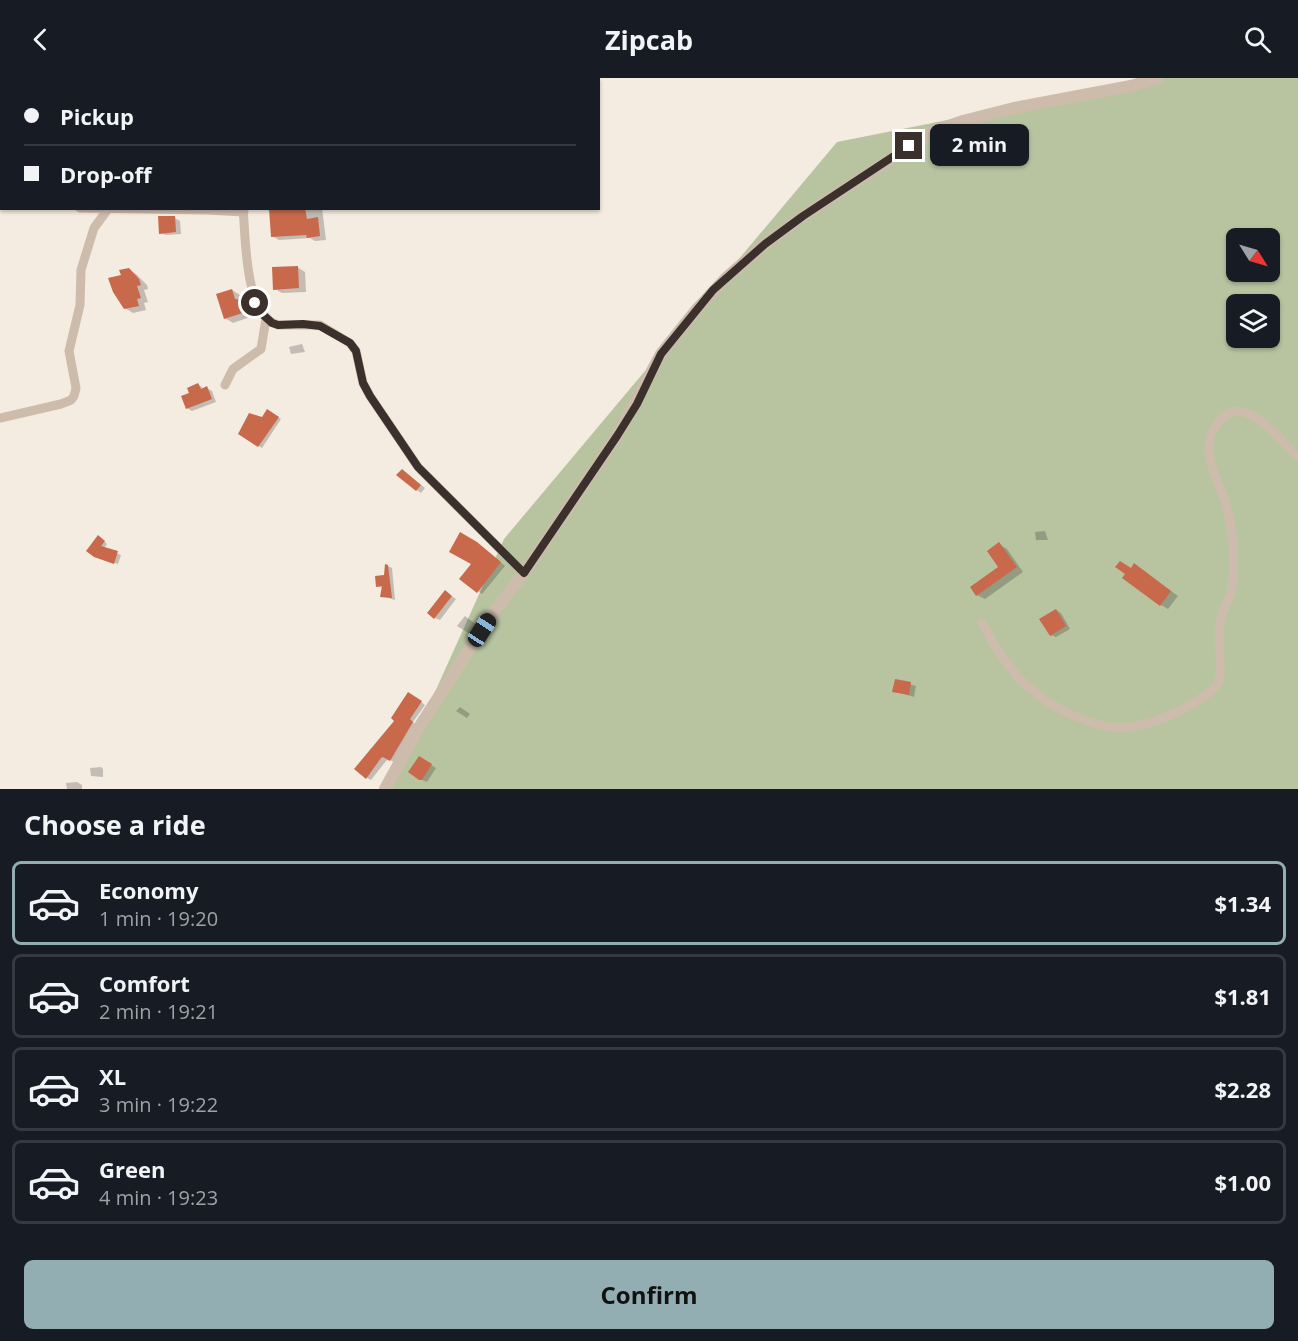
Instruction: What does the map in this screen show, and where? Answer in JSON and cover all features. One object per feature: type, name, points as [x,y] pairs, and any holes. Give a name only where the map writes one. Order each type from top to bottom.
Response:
[{"type":"street","points":[[385,789],[456,668],[617,436],[637,404],[661,354],[713,290],[765,244],[803,216],[932,132],[963,121],[1014,108],[1131,86],[1158,78]]},
{"type":"street","points":[[0,418],[61,404],[71,400],[74,396],[76,388],[69,351],[80,305],[81,270],[94,228],[107,210]]},
{"type":"street","points":[[208,210],[243,210],[246,248],[255,303],[266,319],[278,325],[320,326],[350,343],[356,351],[363,383],[370,396],[418,467],[524,573]]},
{"type":"street","points":[[225,385],[233,369],[261,349],[266,319]]},
{"type":"street","points":[[982,623],[1002,658],[1027,687],[1055,707],[1102,726],[1126,728],[1144,726],[1174,714],[1212,691],[1218,683],[1221,617],[1230,593],[1233,541],[1226,504],[1209,455],[1212,434],[1223,416],[1242,410],[1259,419],[1298,458]]},
{"type":"street","points":[[394,789],[395,770]]},
{"type":"green space","points":[[1159,78],[1298,78],[1298,789],[387,789],[402,765],[504,539],[837,142]]},
{"type":"building","points":[[269,210],[305,210],[307,219],[318,217],[320,236],[271,237]]},
{"type":"building","points":[[158,216],[175,216],[176,232],[159,234]]},
{"type":"building","points":[[298,266],[299,288],[273,290],[272,267]]},
{"type":"building","points":[[129,268],[139,279],[141,285],[137,286],[141,298],[137,299],[139,306],[124,309],[113,292],[108,278],[121,275],[119,270]]},
{"type":"building","points":[[232,289],[235,299],[243,300],[246,312],[224,319],[216,294]]},
{"type":"building","points":[[198,383],[201,389],[207,386],[212,399],[186,409],[181,396],[189,393],[187,388]]},
{"type":"building","points":[[267,409],[279,417],[258,447],[238,434],[249,413],[262,417]]},
{"type":"building","points":[[402,469],[421,485],[416,491],[396,475]]},
{"type":"building","points":[[460,532],[477,542],[501,562],[477,593],[459,579],[471,564],[449,552]]},
{"type":"building","points":[[98,535],[105,541],[101,546],[118,551],[114,564],[94,557],[86,551]]},
{"type":"building","points":[[999,542],[1017,567],[976,596],[970,587],[998,567],[987,551]]},
{"type":"building","points":[[1120,561],[1131,568],[1134,563],[1171,591],[1160,606],[1122,578],[1125,574],[1115,567]]},
{"type":"building","points":[[385,564],[388,565],[392,598],[380,597],[382,586],[376,587],[375,576],[384,575]]},
{"type":"building","points":[[445,590],[452,596],[434,619],[427,613]]},
{"type":"building","points":[[1056,609],[1066,626],[1050,636],[1039,619]]},
{"type":"building","points":[[895,679],[911,682],[909,695],[892,692]]},
{"type":"building","points":[[408,692],[422,701],[410,719],[413,722],[390,761],[381,758],[366,779],[354,769],[394,721],[391,718]]},
{"type":"building","points":[[419,756],[432,764],[422,780],[408,772]]},
{"type":"route","points":[[255,303],[260,312],[272,323],[320,326],[350,343],[356,351],[363,383],[370,396],[390,429],[418,467],[524,573],[617,436],[637,404],[661,354],[713,290],[765,244],[803,216],[909,146]]}]
